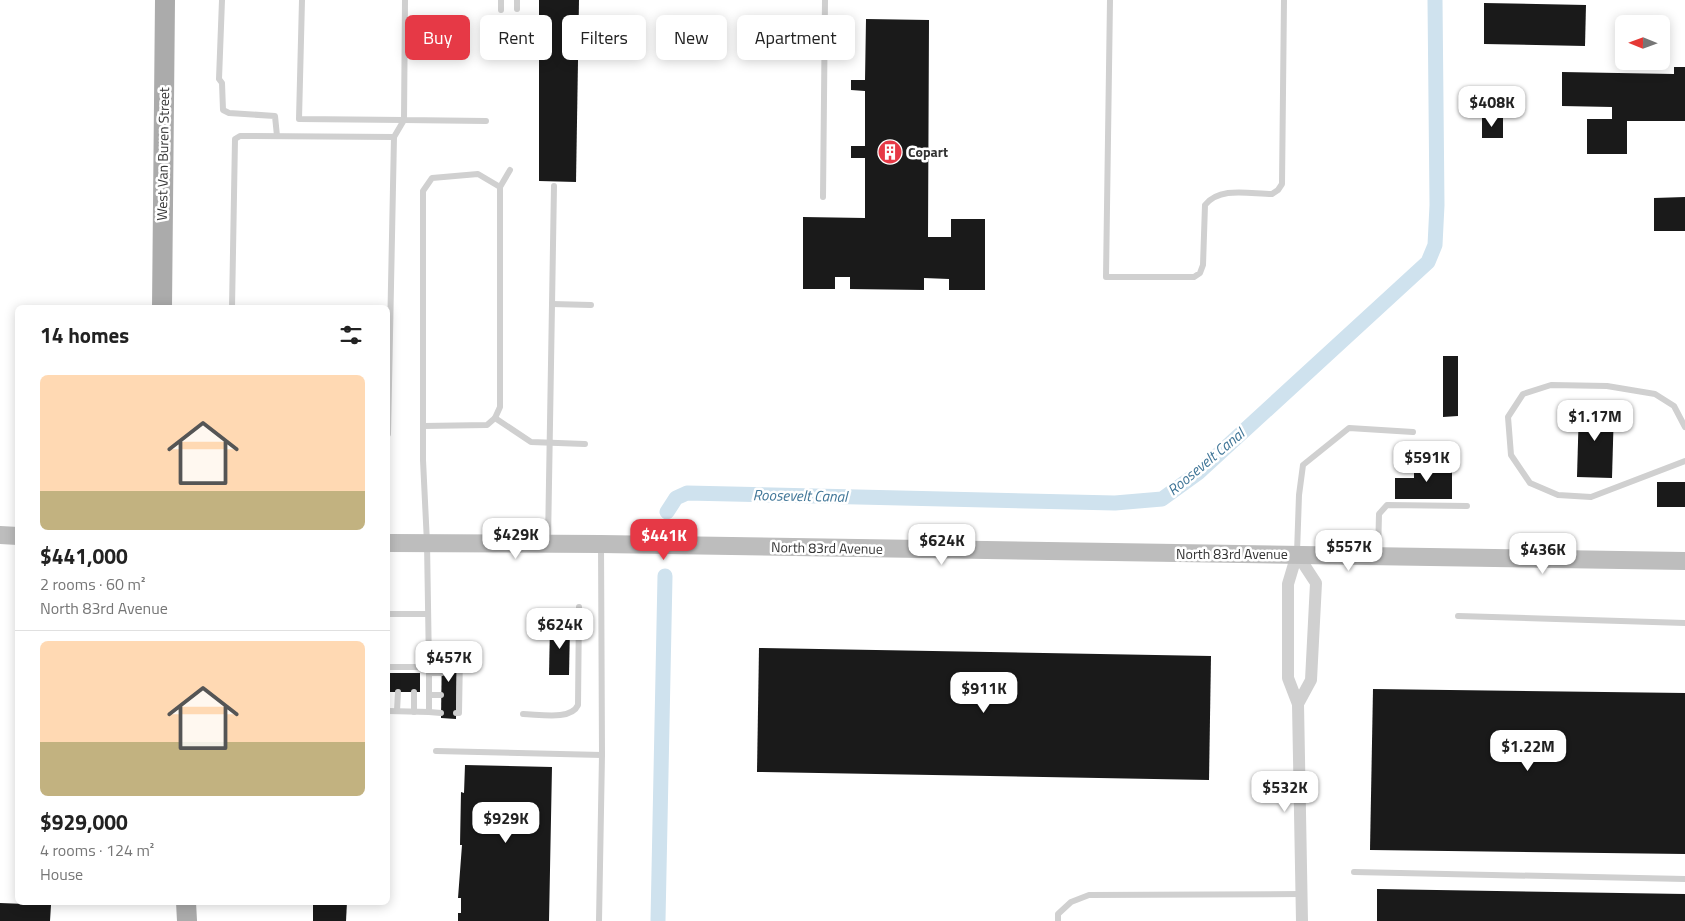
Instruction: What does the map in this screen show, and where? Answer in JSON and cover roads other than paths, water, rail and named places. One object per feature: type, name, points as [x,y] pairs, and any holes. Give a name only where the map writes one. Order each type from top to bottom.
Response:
[{"type":"main road","name":"West Van Buren Street","points":[[162,305],[165,0]]},
{"type":"main road","points":[[0,535],[15,536]]},
{"type":"main road","name":"North 83rd Avenue","points":[[390,543],[684,545],[1685,561]]},
{"type":"main road","points":[[186,905],[187,921]]},
{"type":"street","points":[[1297,554],[1288,584],[1288,678],[1298,704],[1302,921]]},
{"type":"street","points":[[1297,554],[1316,583],[1311,680],[1298,704]]},
{"type":"lane","points":[[222,0],[219,79],[222,83],[223,110],[229,113],[276,116],[277,136]]},
{"type":"lane","points":[[302,0],[299,119],[486,121]]},
{"type":"lane","points":[[390,335],[394,137],[404,120],[406,0]]},
{"type":"lane","points":[[501,0],[501,10]]},
{"type":"lane","points":[[517,0],[517,9]]},
{"type":"lane","points":[[823,197],[825,0]]},
{"type":"lane","points":[[1110,0],[1106,277],[1194,277],[1200,273],[1203,265],[1205,205],[1211,198],[1218,193],[1272,194],[1282,184],[1284,0]]},
{"type":"lane","points":[[232,305],[235,139],[240,136],[394,137]]},
{"type":"lane","points":[[422,426],[487,425],[495,418],[500,407],[500,187],[510,170]]},
{"type":"lane","points":[[429,712],[427,543],[422,426],[423,191],[432,178],[478,174],[500,187]]},
{"type":"lane","points":[[548,544],[554,186]]},
{"type":"lane","points":[[552,304],[591,305]]},
{"type":"lane","points":[[1685,427],[1674,406],[1655,394],[1607,386],[1550,385],[1523,394],[1508,417],[1511,455],[1530,483],[1558,495],[1591,497],[1685,461]]},
{"type":"lane","points":[[495,418],[531,442],[585,444]]},
{"type":"lane","points":[[1297,554],[1299,495],[1303,465],[1349,428],[1413,432]]},
{"type":"lane","points":[[1378,556],[1379,514],[1387,506],[1467,506]]},
{"type":"lane","points":[[599,921],[602,755],[601,544]]},
{"type":"lane","points":[[523,714],[568,715],[575,711],[578,705],[579,607]]},
{"type":"lane","points":[[390,614],[428,614]]},
{"type":"lane","points":[[1458,616],[1685,623]]},
{"type":"lane","points":[[429,654],[442,655]]},
{"type":"lane","points":[[456,713],[459,713],[458,673],[460,655],[457,655]]},
{"type":"lane","points":[[390,668],[398,670],[429,670],[442,673]]},
{"type":"lane","points":[[397,711],[398,692]]},
{"type":"lane","points":[[414,692],[414,712]]},
{"type":"lane","points":[[429,694],[441,694]]},
{"type":"lane","points":[[390,711],[441,713]]},
{"type":"lane","points":[[436,751],[602,755]]},
{"type":"lane","points":[[1354,872],[1685,879]]},
{"type":"lane","points":[[1058,921],[1058,914],[1070,902],[1089,895],[1301,894]]},
{"type":"waterway","name":"Roosevelt Canal","points":[[667,512],[676,498],[687,493],[1115,503],[1162,499],[1198,473],[1428,262],[1435,245],[1437,205],[1435,0]]},
{"type":"waterway","name":"Roosevelt Canal","points":[[658,921],[665,576]]},
{"type":"place","name":"Copart","points":[[890,152]]}]
